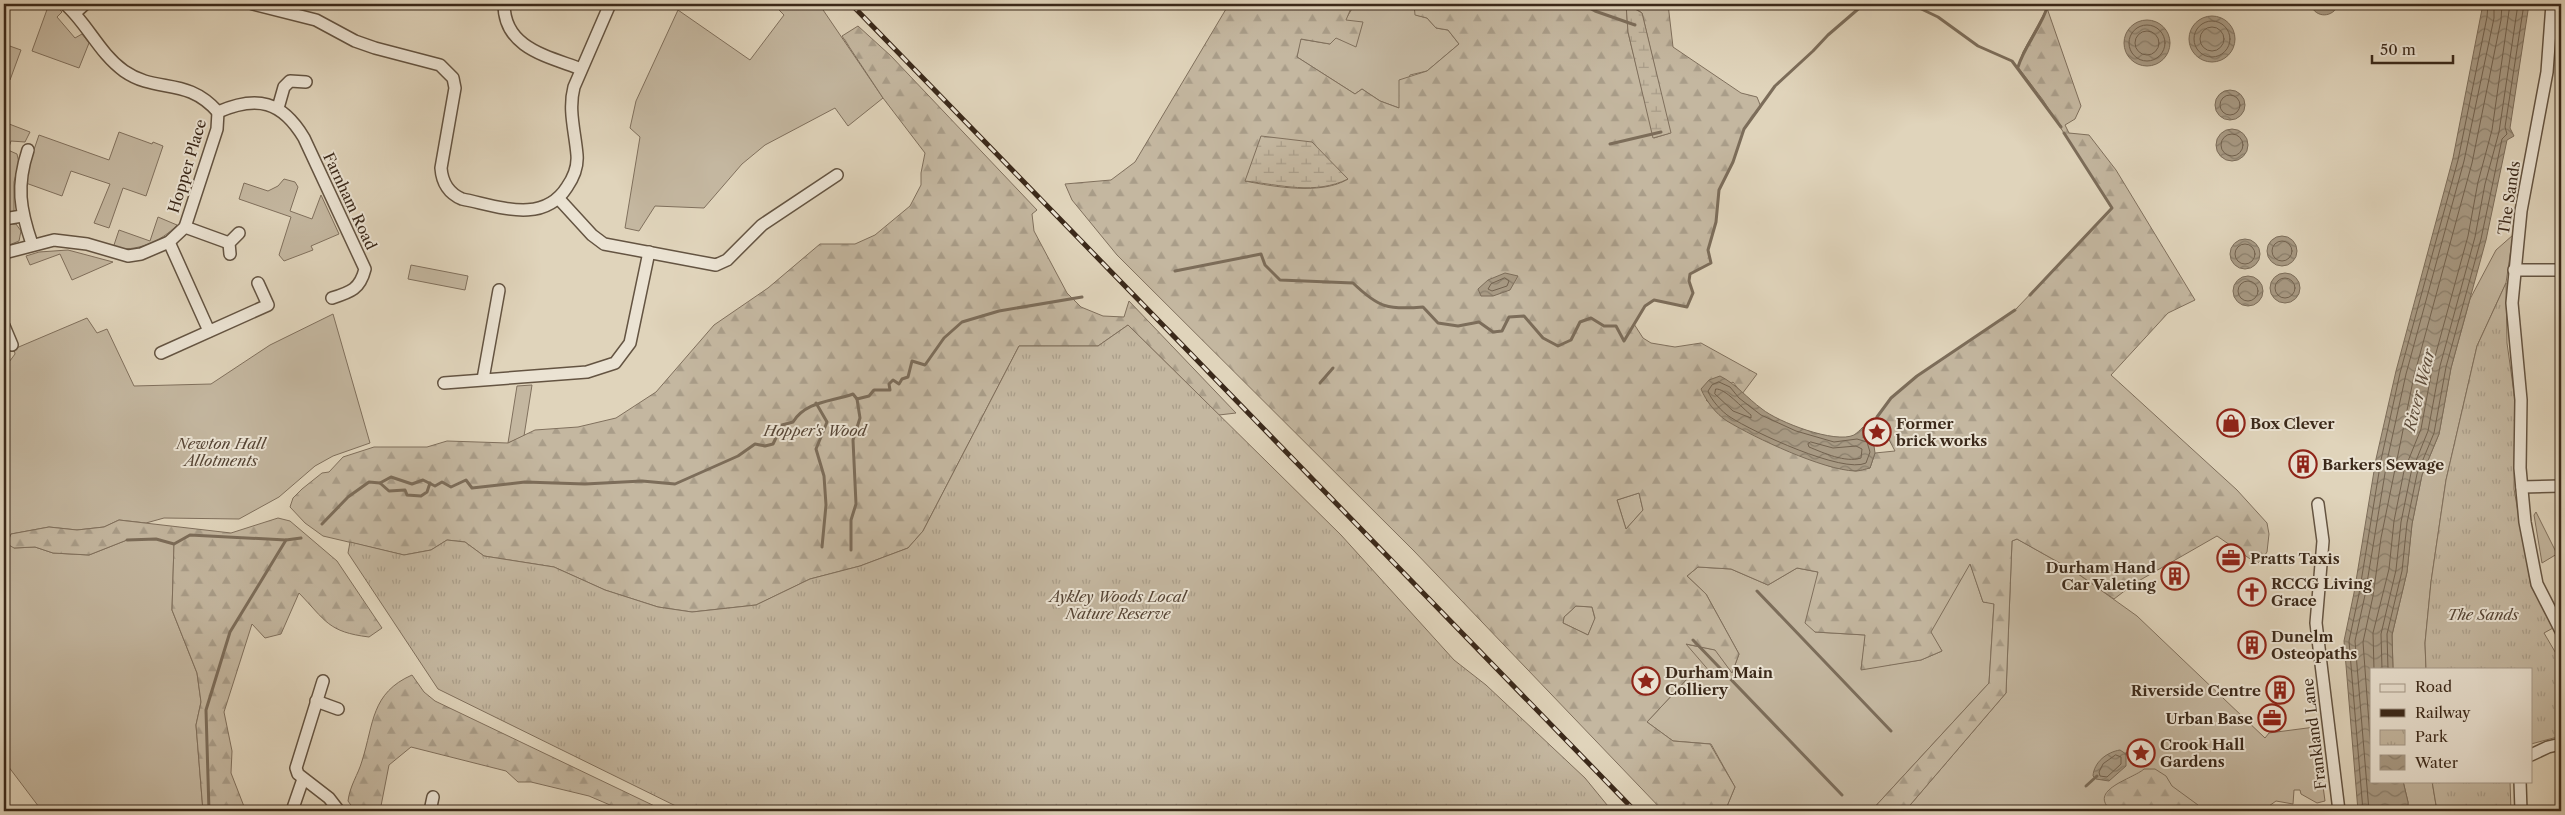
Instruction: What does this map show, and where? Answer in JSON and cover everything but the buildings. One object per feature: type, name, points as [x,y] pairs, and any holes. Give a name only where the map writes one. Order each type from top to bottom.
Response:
[{"type":"street","points":[[65,4],[75,13],[111,59],[124,71],[140,79],[187,89],[198,94],[218,112]]},
{"type":"street","points":[[75,13],[85,4]]},
{"type":"street","points":[[253,4],[316,20],[355,42],[440,65],[448,71],[453,78],[455,88],[441,168],[442,180],[454,196],[462,199],[527,210],[541,209],[559,199],[573,177],[577,164],[571,99],[581,70],[610,4]]},
{"type":"street","points":[[504,4],[504,18],[515,39],[525,47],[581,70]]},
{"type":"street","name":"The Sands","points":[[2552,4],[2556,17],[2521,211],[2512,303],[2521,400],[2522,487],[2525,522],[2537,584],[2561,631]]},
{"type":"street","points":[[278,108],[284,87],[290,81],[306,82]]},
{"type":"street","name":"Farnham Road","points":[[218,112],[235,104],[251,102],[278,108],[294,120],[365,269],[362,281],[354,291],[332,298]]},
{"type":"street","name":"Hopper Place","points":[[169,242],[184,227],[217,129],[218,112]]},
{"type":"street","points":[[28,150],[19,186],[22,216],[32,244]]},
{"type":"street","points":[[559,199],[592,235],[604,244],[703,264],[716,264],[728,260],[762,225],[837,175]]},
{"type":"street","points":[[4,219],[22,216]]},
{"type":"street","name":"Hopper Place","points":[[184,227],[230,248],[239,233]]},
{"type":"street","points":[[4,253],[32,244],[54,240],[68,240],[128,256],[141,254],[169,242],[209,331]]},
{"type":"street","points":[[444,383],[587,372],[615,363],[630,343],[649,252]]},
{"type":"street","points":[[2514,270],[2561,270]]},
{"type":"street","points":[[161,353],[268,305],[258,283]]},
{"type":"street","points":[[483,379],[498,290]]},
{"type":"street","points":[[4,326],[12,345]]},
{"type":"street","points":[[2522,487],[2561,486]]},
{"type":"street","name":"Frankland Lane","points":[[2318,504],[2323,541],[2316,622],[2339,811]]},
{"type":"street","points":[[323,681],[297,760],[298,774],[329,798],[338,811]]},
{"type":"street","points":[[316,701],[338,709]]},
{"type":"street","points":[[2532,755],[2548,747],[2561,744]]},
{"type":"street","points":[[293,808],[303,779]]},
{"type":"street","points":[[2520,782],[2521,811]]},
{"type":"street","points":[[430,811],[433,797]]},
{"type":"green space","points":[[49,4],[54,4],[62,12],[57,17],[75,38],[82,34],[89,43],[79,68],[32,51]]},
{"type":"green space","points":[[773,4],[819,4],[883,98],[848,126],[835,108],[765,145],[742,164],[704,208],[655,206],[639,231],[625,228],[640,137],[630,128],[636,101],[678,10],[750,60],[784,15]]},
{"type":"green space","points":[[1229,4],[1355,4],[1352,6],[1346,20],[1363,22],[1356,47],[1336,38],[1330,44],[1301,39],[1297,57],[1355,94],[1362,89],[1380,101],[1399,108],[1399,80],[1427,71],[1459,44],[1448,30],[1436,28],[1427,18],[1415,15],[1414,4],[1626,4],[1628,32],[1654,138],[1670,133],[1642,13],[1630,4],[1668,4],[1673,47],[1741,93],[1757,97],[1761,107],[1744,129],[1733,162],[1719,190],[1716,222],[1708,250],[1711,263],[1690,274],[1689,281],[1693,293],[1687,307],[1654,300],[1645,306],[1634,324],[1643,338],[1651,343],[1675,347],[1701,343],[1757,374],[1742,394],[1733,382],[1706,400],[1726,420],[1807,458],[1832,467],[1856,471],[1870,468],[1875,453],[1895,451],[1877,417],[1891,398],[1917,376],[2015,310],[2112,209],[2043,100],[2018,67],[2023,52],[2047,8],[2081,106],[2075,119],[2065,125],[2069,133],[2089,135],[2116,170],[2195,300],[2168,313],[2111,375],[2237,490],[2267,523],[2269,534],[2267,552],[2260,562],[2256,563],[2217,536],[2135,583],[2114,599],[2074,571],[2017,539],[2012,541],[2006,693],[1905,811],[1871,811],[1989,683],[1994,604],[1983,602],[1970,564],[1931,632],[1942,651],[1921,660],[1861,670],[1865,635],[1815,632],[1805,623],[1818,572],[1797,568],[1768,585],[1731,569],[1698,567],[1687,576],[1706,594],[1739,654],[1732,673],[1715,650],[1686,644],[1711,673],[1687,679],[1647,722],[1673,741],[1710,744],[1735,787],[1725,811],[1663,811],[1414,551],[1117,255],[1072,200],[1065,184],[1111,180],[1135,162]],"holes":[[[1348,179],[1337,184],[1312,188],[1284,187],[1245,181]],[[1639,493],[1643,510],[1626,529],[1617,500]],[[1576,606],[1592,607],[1595,618],[1588,635],[1563,623],[1564,617]]]},
{"type":"green space","points":[[1355,4],[1414,4],[1416,15],[1427,18],[1436,28],[1448,30],[1459,44],[1427,71],[1410,75],[1399,108],[1380,101],[1362,89],[1355,94],[1297,57],[1300,39],[1330,44]]},
{"type":"green space","points":[[1626,4],[1642,13],[1671,133],[1653,138],[1628,32]]},
{"type":"green space","name":"Hopper's Wood","points":[[858,26],[891,56],[1037,210],[1032,214],[1034,231],[1067,293],[1081,307],[1103,316],[1124,317],[1129,301],[1236,413],[1219,415],[1128,325],[1098,346],[1019,346],[923,531],[908,548],[860,566],[810,579],[756,605],[692,612],[658,607],[605,590],[554,567],[484,556],[465,542],[447,540],[431,550],[404,555],[323,536],[305,523],[290,507],[293,498],[302,489],[322,473],[329,472],[343,457],[374,447],[427,447],[447,441],[508,443],[535,430],[578,427],[616,418],[656,392],[714,325],[768,288],[820,244],[855,244],[875,235],[910,206],[921,185],[925,153],[883,98],[842,36]]},
{"type":"green space","points":[[4,44],[21,50],[10,80],[4,78]]},
{"type":"green space","points":[[4,122],[30,132],[25,142],[11,141],[8,150],[17,154],[19,163],[14,182],[14,211],[4,216]]},
{"type":"green space","points":[[119,132],[163,146],[146,196],[123,188],[109,228],[94,223],[110,184],[71,171],[62,196],[23,182],[39,135],[109,160]]},
{"type":"green space","points":[[1261,136],[1312,142],[1348,179],[1336,184],[1310,188],[1245,181]]},
{"type":"green space","points":[[284,179],[295,182],[298,187],[290,211],[312,219],[321,195],[339,234],[311,246],[313,250],[284,261],[279,255],[291,217],[239,199],[244,183],[268,191],[278,186]]},
{"type":"green space","points":[[158,217],[177,225],[156,241],[148,244],[122,249],[113,248],[119,230],[150,241]]},
{"type":"green space","points":[[16,224],[21,231],[19,241],[4,247],[4,225]]},
{"type":"green space","points":[[2513,235],[2506,283],[2477,346],[2446,480],[2431,582],[2425,643],[2426,668],[2393,668],[2392,635],[2407,572],[2412,524],[2422,475],[2439,434],[2451,368],[2470,299],[2496,250]]},
{"type":"green space","points":[[68,250],[113,262],[72,280],[60,254],[30,265],[26,256],[39,252]]},
{"type":"green space","points":[[411,265],[468,276],[465,290],[408,279]]},
{"type":"green space","name":"The Sands","points":[[2506,283],[2507,343],[2515,400],[2514,489],[2531,586],[2553,628],[2544,633],[2561,662],[2561,736],[2532,744],[2532,668],[2426,668],[2425,643],[2431,582],[2446,480],[2477,346]]},
{"type":"green space","name":"Newton Hall Allotments","points":[[333,314],[370,443],[333,456],[315,466],[279,497],[239,519],[164,518],[146,523],[119,520],[104,527],[77,530],[49,527],[11,534],[14,548],[35,547],[53,553],[89,555],[127,540],[156,539],[174,544],[172,610],[197,673],[201,702],[196,725],[203,811],[42,811],[4,762],[4,369],[15,354],[14,349],[87,318],[97,333],[107,329],[134,386],[211,384],[270,345]]},
{"type":"green space","name":"Aykley Woods Local Nature Reserve","points":[[1128,325],[1341,535],[1454,660],[1486,685],[1585,778],[1612,811],[686,811],[438,689],[348,553],[350,542],[404,555],[431,550],[447,540],[465,542],[484,556],[554,567],[605,590],[658,607],[692,612],[756,605],[810,579],[860,566],[908,548],[923,531],[1019,346],[1098,346]]},
{"type":"green space","points":[[532,385],[524,436],[508,443],[517,386]]},
{"type":"green space","points":[[1639,493],[1643,510],[1626,529],[1617,500]]},
{"type":"green space","points":[[2536,512],[2557,554],[2542,563],[2534,515]]},
{"type":"green space","points":[[278,518],[290,521],[337,561],[382,628],[369,637],[345,632],[329,624],[299,593],[281,634],[265,638],[252,624],[224,712],[232,751],[231,773],[245,809],[249,811],[203,811],[196,725],[201,702],[197,673],[172,610],[174,544],[156,539],[127,540],[89,555],[53,553],[35,547],[14,548],[7,544],[11,534],[49,527],[77,530],[104,527],[119,520],[231,533]]},
{"type":"green space","points":[[2017,539],[2074,571],[2137,616],[2265,738],[2269,733],[2315,727],[2325,801],[2317,803],[2301,794],[2300,790],[2294,790],[2293,804],[2276,801],[2262,811],[1905,811],[2006,693],[2012,541]]},
{"type":"green space","points":[[1970,563],[1983,602],[1994,603],[1989,683],[1871,811],[1725,811],[1735,787],[1711,744],[1673,741],[1647,722],[1687,679],[1685,644],[1716,650],[1732,673],[1739,654],[1706,594],[1687,576],[1698,567],[1731,569],[1768,585],[1797,568],[1818,572],[1815,632],[1866,635],[1861,669],[1921,660],[1942,651],[1930,632]]},
{"type":"green space","points":[[1576,606],[1592,607],[1595,619],[1588,635],[1563,623],[1564,617]]},
{"type":"green space","points":[[412,675],[424,692],[435,701],[665,811],[624,811],[589,796],[531,782],[518,782],[506,771],[411,747],[389,765],[380,811],[355,811],[348,801],[349,795],[362,761],[376,710],[381,700],[389,691],[399,682]]},
{"type":"green space","points":[[2144,769],[2155,769],[2166,776],[2172,786],[2198,805],[2196,811],[2112,811],[2105,804],[2104,797],[2108,791]]},
{"type":"green space","points":[[2403,782],[2432,782],[2437,811],[2408,811]]},
{"type":"green space","points":[[2432,782],[2510,782],[2511,811],[2437,811]]},
{"type":"water","points":[[2310,4],[2339,4],[2333,12],[2324,15],[2316,12]]},
{"type":"water","name":"River Wear","points":[[2483,4],[2529,4],[2510,128],[2514,136],[2507,140],[2486,240],[2451,368],[2439,434],[2422,475],[2412,524],[2407,572],[2392,635],[2393,668],[2370,668],[2370,782],[2403,782],[2408,811],[2358,811],[2344,641],[2354,593],[2376,459],[2396,371],[2453,158]]},
{"type":"water","points":[[2207,16],[2217,16],[2229,22],[2234,30],[2234,48],[2229,56],[2221,61],[2207,62],[2199,59],[2192,52],[2189,44],[2189,34],[2192,26],[2199,19]]},
{"type":"water","points":[[2152,20],[2164,26],[2169,34],[2169,52],[2164,60],[2156,65],[2142,66],[2130,60],[2125,52],[2124,38],[2130,26],[2138,21]]},
{"type":"water","points":[[2230,90],[2241,94],[2245,105],[2241,116],[2230,120],[2219,116],[2215,105],[2219,94]]},
{"type":"water","points":[[2232,129],[2243,134],[2248,145],[2243,156],[2232,161],[2221,156],[2216,145],[2221,134]]},
{"type":"water","points":[[2282,236],[2288,237],[2296,245],[2296,257],[2288,265],[2282,266],[2276,265],[2268,257],[2267,251],[2268,245],[2276,237]]},
{"type":"water","points":[[2245,239],[2251,240],[2259,248],[2259,260],[2251,268],[2245,269],[2239,268],[2231,260],[2230,254],[2231,248],[2239,240]]},
{"type":"water","points":[[1505,273],[1518,276],[1510,290],[1493,296],[1481,296],[1478,289],[1488,280]]},
{"type":"water","points":[[2285,273],[2296,277],[2300,288],[2296,299],[2285,303],[2274,299],[2270,288],[2274,277]]},
{"type":"water","points":[[2248,276],[2259,280],[2263,291],[2259,302],[2248,306],[2237,302],[2233,291],[2237,280]]},
{"type":"water","points":[[1720,376],[1762,409],[1780,420],[1793,425],[1834,437],[1854,435],[1863,427],[1863,438],[1872,431],[1875,453],[1870,468],[1855,471],[1825,465],[1771,444],[1727,421],[1712,407],[1701,389],[1709,380]]},
{"type":"water","points":[[2120,750],[2126,754],[2126,766],[2109,781],[2096,779],[2093,776],[2099,762],[2106,755]]},
{"type":"waterway","points":[[1582,4],[1595,11],[1635,25]]},
{"type":"waterway","points":[[1175,271],[1261,254],[1265,265],[1280,280],[1353,283],[1370,298],[1385,306],[1401,308],[1423,307],[1438,323],[1458,326],[1479,322],[1493,332],[1502,331],[1509,317],[1524,316],[1543,338],[1558,346],[1571,340],[1580,322],[1591,318],[1604,326],[1616,326],[1624,341],[1645,306],[1654,300],[1687,307],[1693,293],[1689,281],[1690,274],[1711,263],[1708,250],[1716,222],[1719,190],[1733,162],[1744,129],[1775,86],[1828,35],[1864,4]]},
{"type":"waterway","points":[[1911,4],[1938,17],[1978,46],[2012,61],[2061,127]]},
{"type":"waterway","points":[[2018,67],[2046,12],[2048,4]]},
{"type":"waterway","points":[[1610,144],[1661,132]]},
{"type":"waterway","points":[[2030,295],[2112,208],[2064,133]]},
{"type":"waterway","points":[[322,524],[348,497],[369,482],[380,483],[391,477],[412,484],[423,480],[435,486],[442,482],[451,487],[466,480],[472,488],[525,482],[585,484],[642,481],[675,484],[738,456],[755,444],[765,446],[773,444],[782,425],[793,422],[798,415],[812,406],[853,394],[857,399],[869,396],[874,390],[890,390],[889,384],[893,380],[899,384],[902,379],[908,377],[912,361],[925,365],[944,338],[962,322],[999,311],[1082,297]]},
{"type":"waterway","points":[[1872,431],[1877,417],[1891,398],[1917,376],[2015,310]]},
{"type":"waterway","points":[[1320,383],[1333,368]]},
{"type":"waterway","points":[[851,550],[851,520],[856,504],[853,440],[860,418],[857,399]]},
{"type":"waterway","points":[[816,403],[827,422],[816,449],[824,476],[826,505],[822,547]]},
{"type":"waterway","points":[[380,483],[389,491],[405,490],[407,495],[421,496],[427,492],[430,483]]},
{"type":"waterway","points":[[127,540],[156,539],[174,544],[190,535],[286,540]]},
{"type":"waterway","points":[[209,811],[206,710],[230,632],[286,540],[301,538]]},
{"type":"waterway","points":[[1757,591],[1891,731]]},
{"type":"waterway","points":[[1693,640],[1842,795]]},
{"type":"waterway","points":[[2086,786],[2097,776]]},
{"type":"railway","points":[[851,4],[1635,811]]},
{"type":"place","name":"Box Clever","points":[[2231,423]]},
{"type":"place","name":"Former brick works","points":[[1877,432]]},
{"type":"place","name":"Barkers Sewage","points":[[2303,464]]},
{"type":"place","name":"Pratts Taxis","points":[[2231,558]]},
{"type":"place","name":"Durham Hand Car Valeting","points":[[2175,576]]},
{"type":"place","name":"RCCG Living Grace","points":[[2252,592]]},
{"type":"place","name":"Dunelm Osteopaths","points":[[2252,645]]},
{"type":"place","name":"Durham Main Colliery","points":[[1646,681]]},
{"type":"place","name":"Riverside Centre","points":[[2280,690]]},
{"type":"place","name":"Urban Base","points":[[2272,718]]},
{"type":"place","name":"Crook Hall Gardens","points":[[2141,753]]}]
